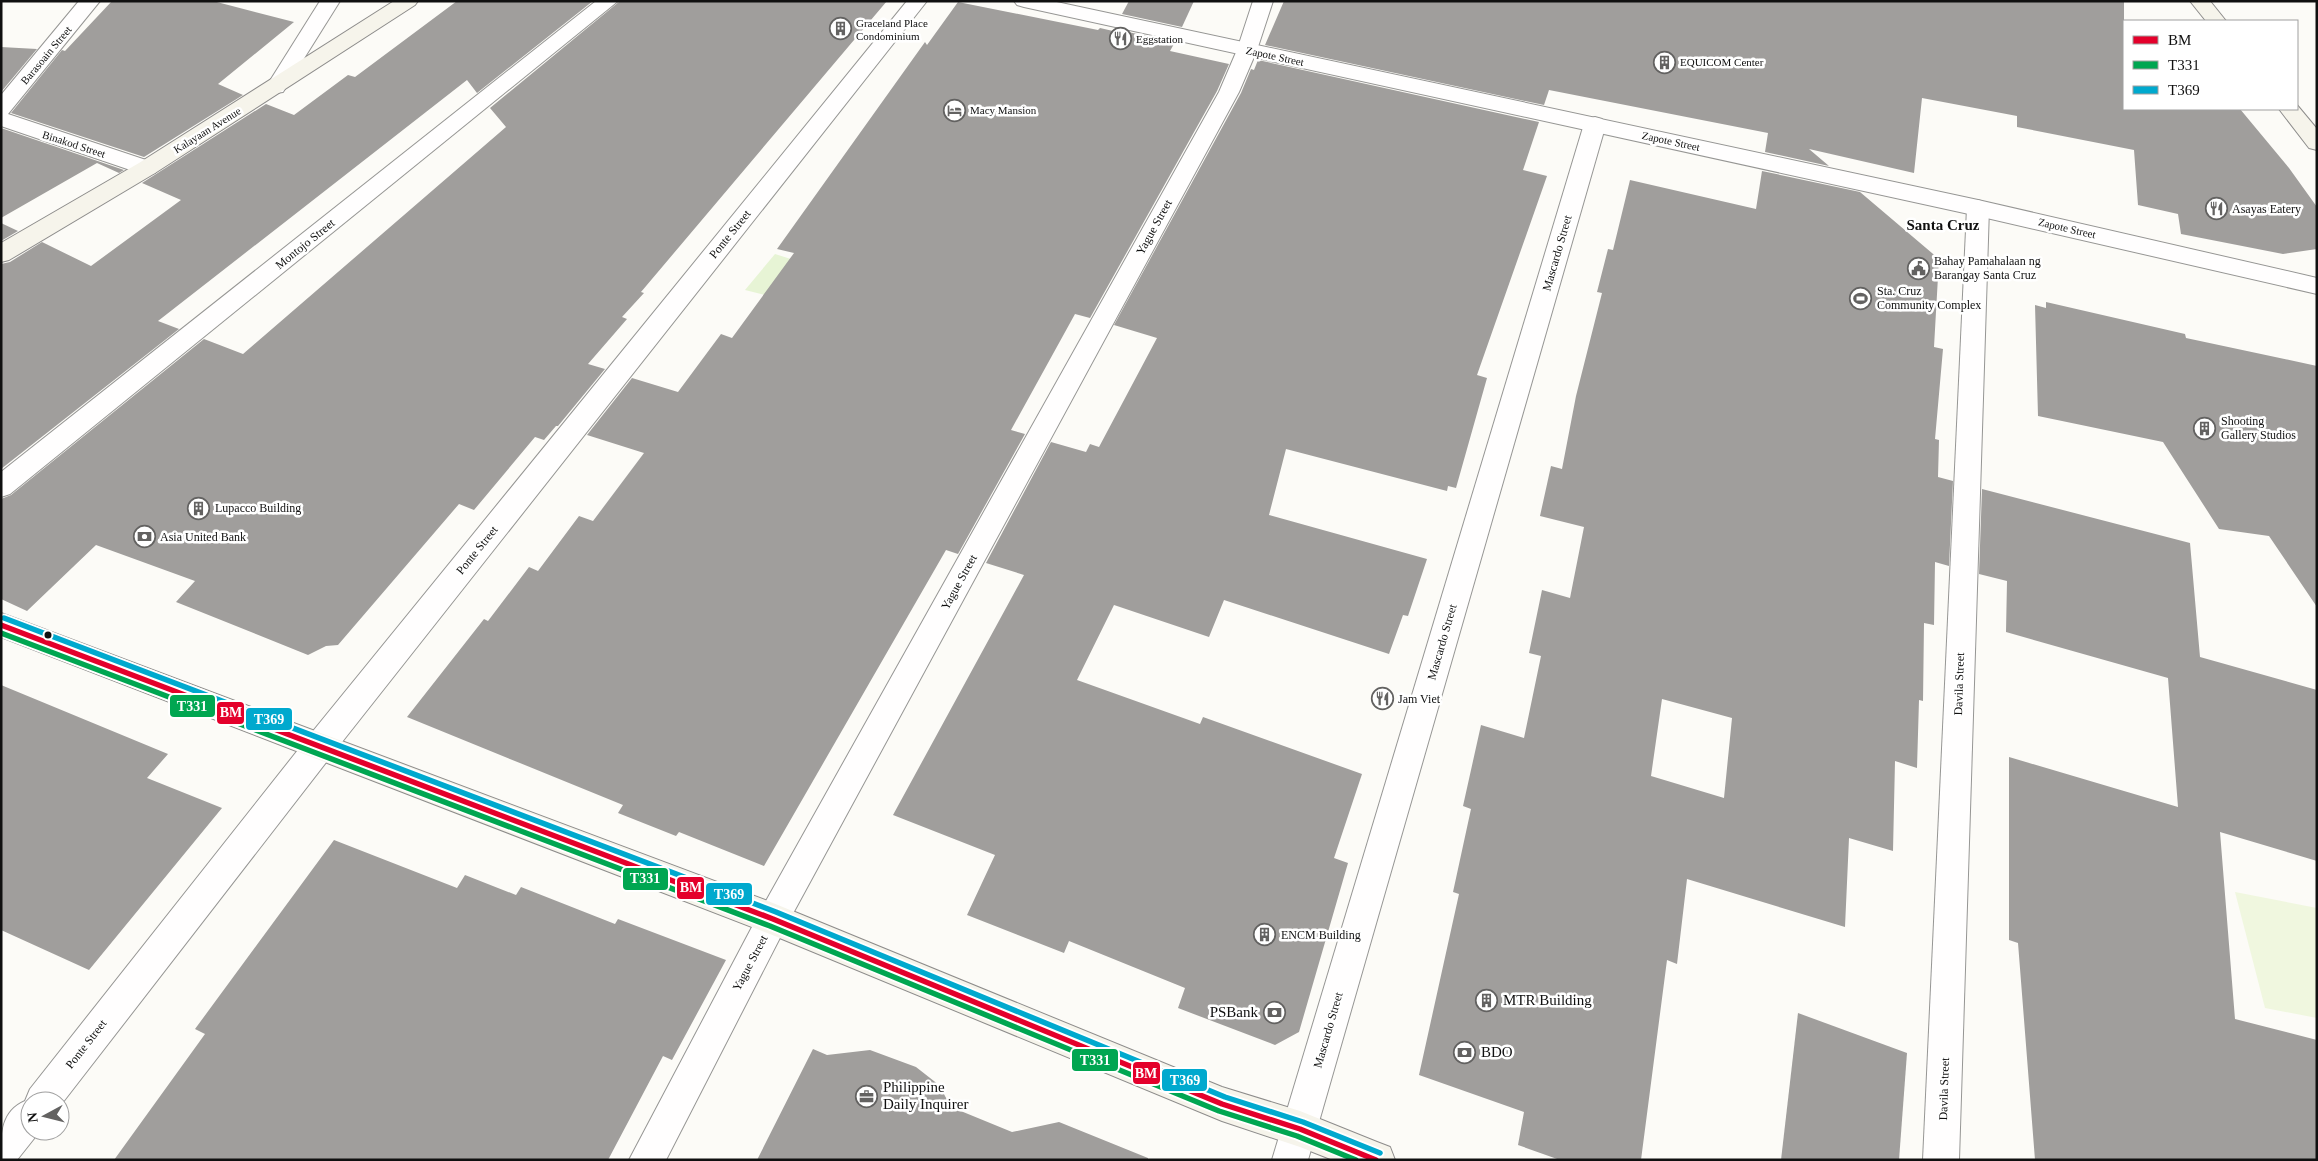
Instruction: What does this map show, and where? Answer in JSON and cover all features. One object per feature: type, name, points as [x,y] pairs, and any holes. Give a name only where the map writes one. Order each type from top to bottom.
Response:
[{"type":"main road","name":"Kalayaan Avenue","points":[[1,254],[147,168],[408,1]]},
{"type":"main road","points":[[2200,1],[2215,20]]},
{"type":"main road","points":[[2290,110],[2317,143]]},
{"type":"main road","points":[[1,626],[773,919],[1222,1104],[1295,1144],[1377,1160]]},
{"type":"street","name":"Barasoain Street","points":[[1,109],[90,1]]},
{"type":"street","points":[[276,87],[330,1]]},
{"type":"street","name":"Montojo Street","points":[[1,487],[608,1]]},
{"type":"street","name":"Ponte Street","points":[[50,1091],[320,746],[916,1]]},
{"type":"street","name":"Zapote Street","points":[[1024,1],[1978,208],[2317,286]]},
{"type":"street","name":"Yague Street","points":[[647,1160],[773,919],[1224,101],[1247,50],[1263,1]]},
{"type":"street","name":"Binakod Street","points":[[1,119],[147,168]]},
{"type":"street","name":"Mascardo Street","points":[[1295,1144],[1595,124]]},
{"type":"street","name":"Davila Street","points":[[1941,1160],[1978,208]]},
{"type":"street","points":[[1,1152],[20,1128]]},
{"type":"green space","points":[[775,254],[851,278],[831,312],[745,290]]},
{"type":"green space","points":[[2235,892],[2317,908],[2317,1018],[2265,1008]]},
{"type":"building","points":[[112,1],[213,1],[294,22],[218,84],[243,95],[144,157],[11,113],[62,50],[65,51]]},
{"type":"building","points":[[457,1],[593,1],[477,93],[467,80],[158,321],[179,329],[1,469],[1,264],[10,262],[42,242],[91,266],[181,200],[142,183],[266,104],[294,115],[348,75],[355,77]]},
{"type":"building","points":[[620,1],[887,1],[641,292],[644,293],[622,317],[627,319],[588,364],[605,369],[558,426],[544,440],[535,437],[474,510],[459,504],[338,645],[326,646],[308,655],[176,602],[195,581],[96,545],[27,611],[1,599],[1,499],[11,495],[204,339],[243,354],[506,127],[490,108]]},
{"type":"building","points":[[1129,1],[1194,1],[1182,27],[1122,14]]},
{"type":"building","points":[[1284,1],[2124,1],[2123,110],[2241,110],[2289,168],[2317,207],[2317,249],[2283,254],[2181,234],[2178,214],[2138,205],[2134,150],[2017,127],[2017,116],[1922,98],[1914,173],[1809,149],[1829,166],[1765,152],[1768,133],[1549,90],[1544,105],[1265,45]]},
{"type":"building","points":[[958,2],[1098,30],[1100,28],[1113,31],[1114,29],[1175,42],[1170,51],[1229,64],[1217,91],[1090,318],[1075,314],[1011,430],[1025,434],[958,554],[946,550],[764,866],[679,832],[676,836],[618,813],[623,805],[407,717],[484,619],[488,621],[529,567],[538,571],[579,516],[593,521],[644,453],[587,435],[632,378],[678,392],[721,334],[732,338],[794,253],[777,249],[925,42],[927,45]]},
{"type":"building","points":[[1,47],[37,49],[1,92]]},
{"type":"building","points":[[1258,60],[1539,122],[1523,170],[1547,176],[1477,375],[1487,378],[1456,488],[1448,486],[1447,491],[1286,449],[1269,515],[1427,559],[1408,616],[1403,615],[1389,654],[1224,600],[1209,637],[1114,605],[1077,680],[1200,724],[1203,717],[1362,774],[1334,858],[1348,863],[1299,1032],[1275,1045],[1178,1008],[1185,988],[1069,941],[1064,953],[967,915],[995,855],[893,815],[1024,575],[986,563],[1051,442],[1086,452],[1090,444],[1099,447],[1157,338],[1114,325],[1241,93],[1251,69],[1254,70]]},
{"type":"building","points":[[1,128],[124,170],[119,173],[97,163],[1,218]]},
{"type":"building","points":[[1762,171],[1860,192],[1939,259],[1934,347],[1943,349],[1935,439],[1939,440],[1938,477],[1953,481],[1949,566],[1935,562],[1934,625],[1924,623],[1923,701],[1919,700],[1917,768],[1895,761],[1893,851],[1849,838],[1845,927],[1687,879],[1677,964],[1667,960],[1641,1160],[1560,1160],[1518,1145],[1524,1112],[1419,1075],[1459,894],[1453,892],[1471,809],[1463,806],[1481,725],[1524,738],[1541,656],[1529,653],[1542,590],[1570,598],[1584,527],[1540,516],[1551,466],[1562,469],[1576,396],[1602,293],[1597,292],[1608,249],[1613,250],[1630,180],[1756,209]],"holes":[[[1662,699],[1732,718],[1724,798],[1651,776]]]},
{"type":"building","points":[[1,223],[18,231],[1,241]]},
{"type":"building","name":"Shooting Gallery Studios","points":[[2046,302],[2185,334],[2186,338],[2317,366],[2317,607],[2269,536],[2219,529],[2163,442],[2038,416],[2035,305],[2046,308]]},
{"type":"building","points":[[1982,489],[2190,543],[2200,657],[2317,690],[2317,861],[2220,832],[2235,1019],[2317,1040],[2317,1160],[2035,1160],[2018,943],[2009,940],[2009,757],[2178,807],[2168,678],[2006,632],[2007,581],[1979,574]]},
{"type":"building","points":[[1,685],[168,754],[147,778],[222,808],[89,970],[1,930]]},
{"type":"building","points":[[334,840],[457,888],[465,875],[516,895],[521,887],[615,924],[618,919],[726,960],[672,1060],[663,1056],[608,1160],[114,1160],[205,1034],[195,1029]]},
{"type":"building","points":[[1798,1013],[1907,1053],[1899,1160],[1781,1160]]},
{"type":"building","name":"Philippine Daily Inquirer","points":[[813,1049],[827,1055],[870,1050],[916,1067],[939,1085],[951,1107],[1012,1132],[1059,1122],[1148,1158],[1148,1160],[757,1160]]},
{"type":"transit line","name":"T369","points":[[4,618],[776,912],[1225,1097],[1303,1122],[1380,1153]]},
{"type":"transit line","name":"BM","points":[[1,625],[773,919],[1222,1104],[1300,1129],[1376,1160]]},
{"type":"transit line","name":"T331","points":[[1,633],[770,926],[1219,1111],[1297,1136],[1356,1160]]},
{"type":"place","name":"Graceland Place Condominium","points":[[840,29]]},
{"type":"place","name":"Eggstation","points":[[1120,39]]},
{"type":"place","name":"EQUICOM Center","points":[[1664,62]]},
{"type":"place","name":"Macy Mansion","points":[[954,110]]},
{"type":"place","name":"Asayas Eatery","points":[[2216,209]]},
{"type":"place","name":"Bahay Pamahalaan ng Barangay Santa Cruz","points":[[1918,268]]},
{"type":"place","name":"Sta. Cruz Community Complex","points":[[1861,298]]},
{"type":"place","name":"Shooting Gallery Studios","points":[[2205,428]]},
{"type":"place","name":"Lupacco Building","points":[[199,508]]},
{"type":"place","name":"Asia United Bank","points":[[144,537]]},
{"type":"place","name":"Jam Viet","points":[[1382,699]]},
{"type":"place","name":"ENCM Building","points":[[1265,935]]},
{"type":"place","name":"MTR Building","points":[[1487,1000]]},
{"type":"place","name":"PSBank","points":[[1274,1012]]},
{"type":"place","name":"BDO","points":[[1465,1052]]},
{"type":"place","name":"Philippine Daily Inquirer","points":[[867,1096]]},
{"type":"district","name":"Santa Cruz","points":[[1943,225]]}]
